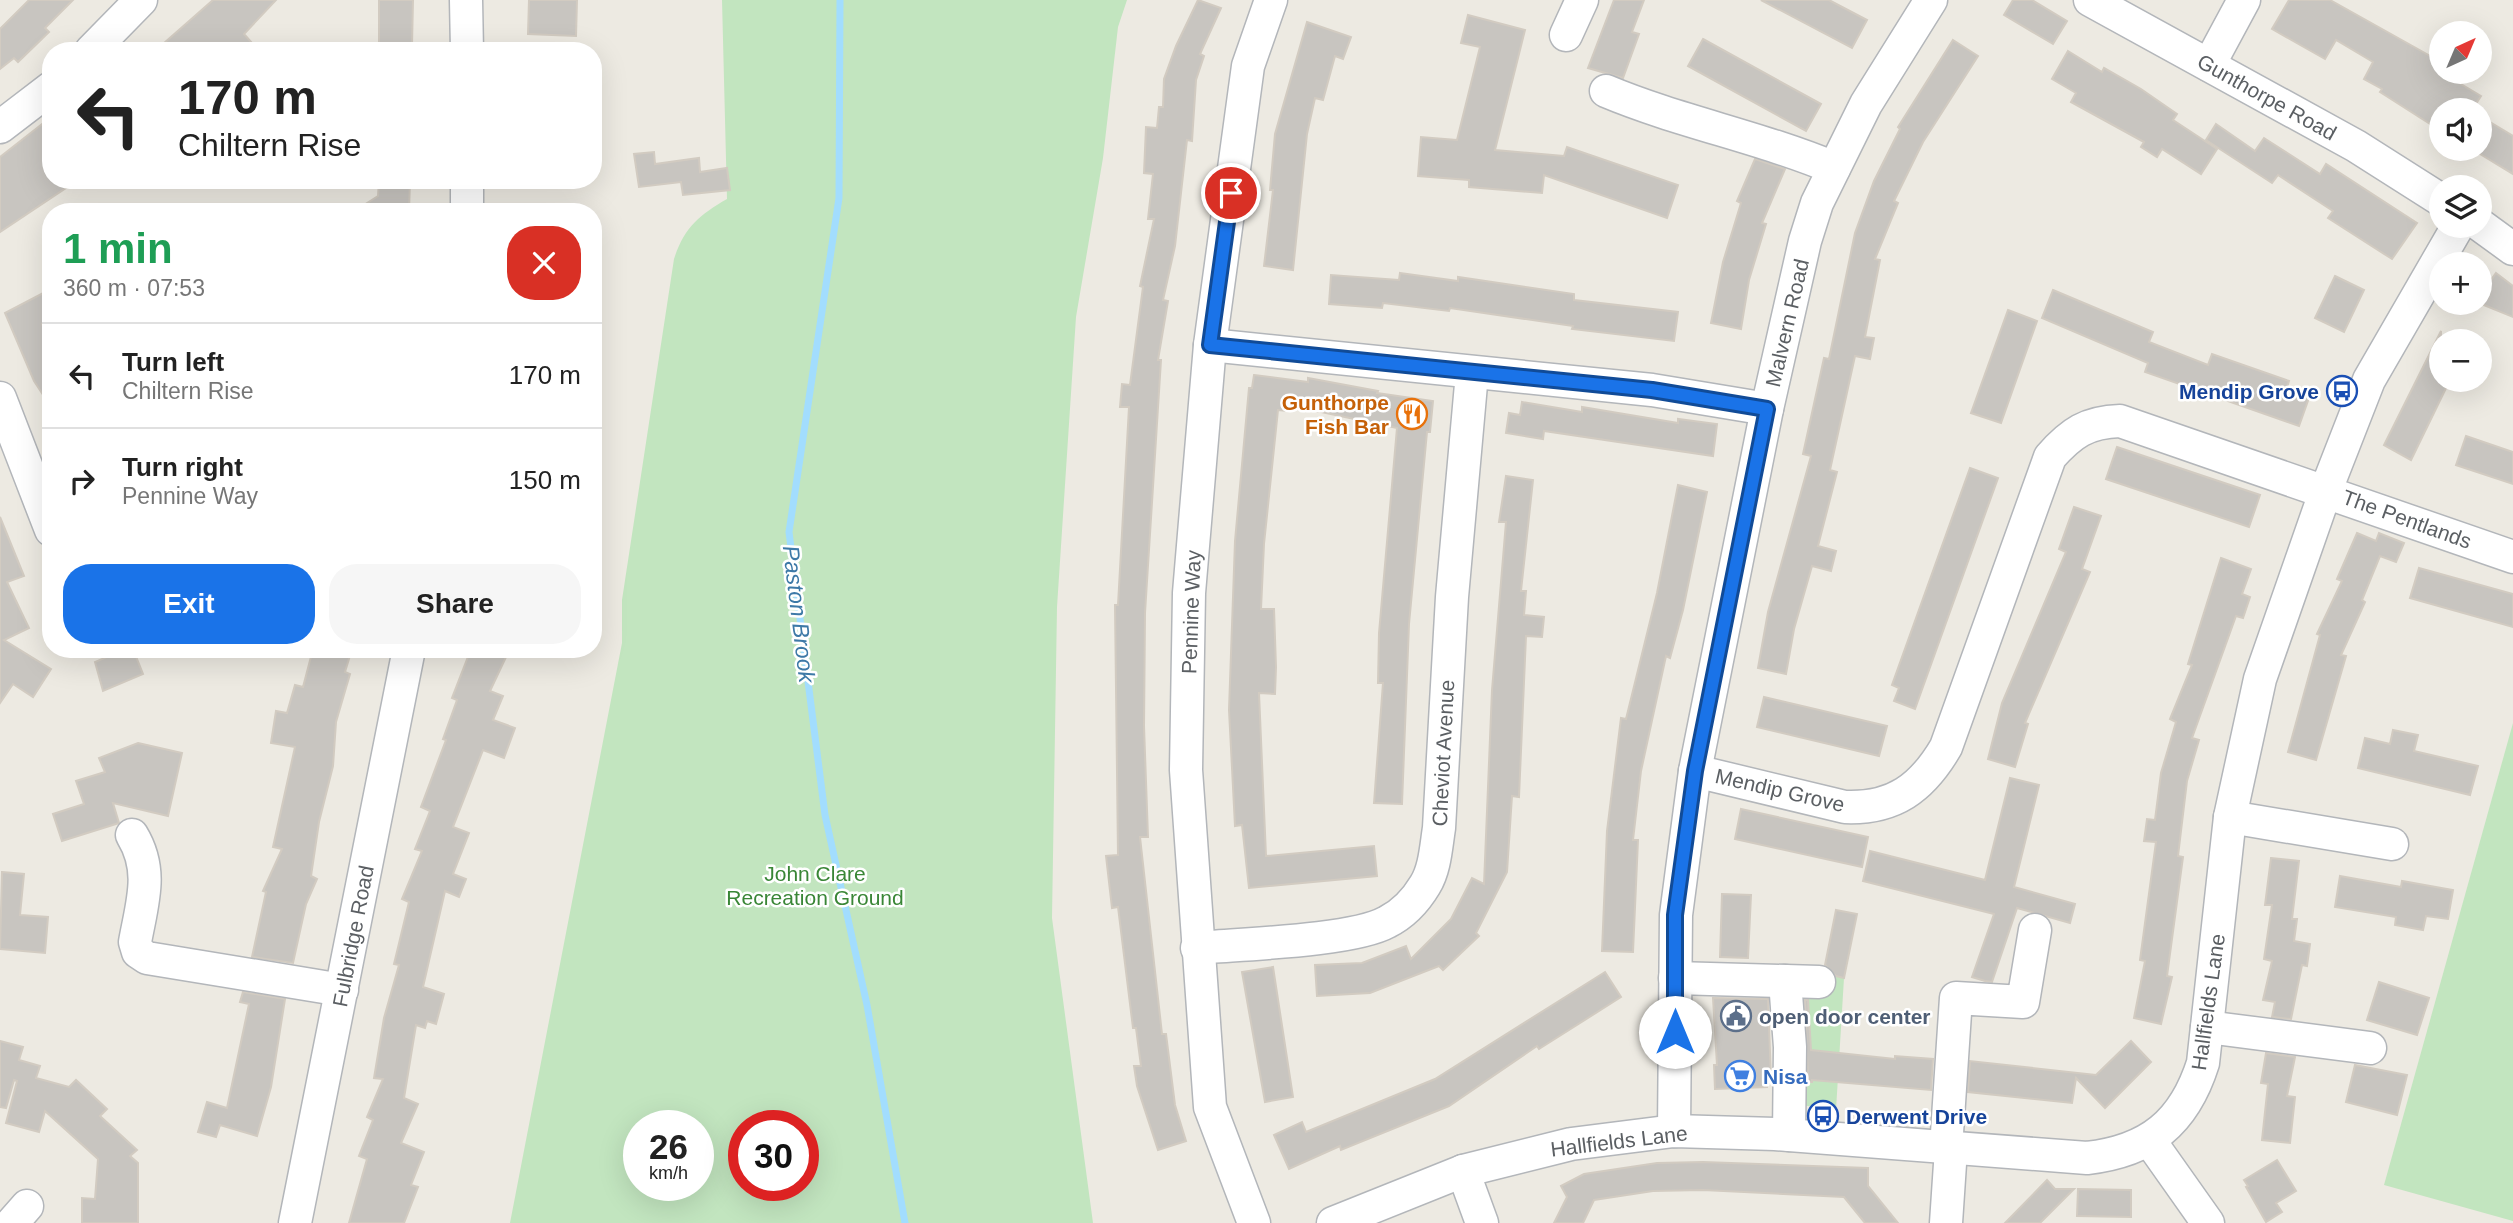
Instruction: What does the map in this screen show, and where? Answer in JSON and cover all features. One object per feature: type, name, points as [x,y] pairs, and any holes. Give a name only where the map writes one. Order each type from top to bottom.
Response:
[{"type":"street","points":[[100,42],[141,0]]},
{"type":"street","points":[[466,0],[467,42]]},
{"type":"street","name":"Pennine Way","points":[[1254,1223],[1210,1107],[1186,770],[1189,593],[1210,345],[1248,66],[1271,0]]},
{"type":"street","points":[[1566,35],[1582,0]]},
{"type":"street","name":"Malvern Road","points":[[1674,1131],[1675,915],[1695,771],[1767,409],[1805,241],[1817,203],[1867,104],[1931,0]]},
{"type":"street","name":"Gunthorpe Road","points":[[2090,0],[2356,146],[2429,192]]},
{"type":"street","points":[[2209,65],[2244,0]]},
{"type":"street","points":[[1606,91],[1644,107],[1749,141],[1790,149],[1834,168]]},
{"type":"street","points":[[0,127],[42,95]]},
{"type":"street","points":[[2492,233],[2513,248]]},
{"type":"street","name":"Hallfields Lane","points":[[1333,1223],[1463,1171],[1571,1144],[1674,1131],[1789,1135],[2087,1158],[2116,1155],[2150,1140],[2172,1121],[2194,1091],[2203,1063],[2230,817],[2260,679],[2326,490],[2369,380],[2451,238]]},
{"type":"street","points":[[1210,345],[1652,390],[1767,409]]},
{"type":"street","name":"Cheviot Avenue","points":[[1197,948],[1344,934],[1385,924],[1405,910],[1426,885],[1434,861],[1439,828],[1452,597],[1472,373]]},
{"type":"street","points":[[0,398],[41,470]]},
{"type":"street","name":"Mendip Grove","points":[[1695,771],[1845,807],[1870,808],[1893,800],[1930,774],[1946,747],[2050,457],[2081,427],[2120,421],[2326,490]]},
{"type":"street","name":"The Pentlands","points":[[2326,490],[2500,552]]},
{"type":"street","name":"Fulbridge Road","points":[[295,1223],[407,658]]},
{"type":"street","points":[[2230,817],[2392,844]]},
{"type":"street","points":[[132,835],[143,853],[146,880],[135,943],[138,951],[147,958],[342,990]]},
{"type":"street","points":[[1946,1223],[1956,998],[2023,1002],[2035,930]]},
{"type":"street","points":[[1675,978],[1819,982]]},
{"type":"street","points":[[1785,981],[1790,1047],[1789,1135]]},
{"type":"street","points":[[2207,1027],[2370,1048]]},
{"type":"street","points":[[2150,1140],[2208,1223]]},
{"type":"street","points":[[1463,1171],[1482,1223]]},
{"type":"green space","name":"John Clare Recreation Ground","points":[[722,0],[1127,0],[1118,27],[1103,158],[1076,317],[1057,607],[1052,918],[1093,1223],[510,1223],[622,643],[622,600],[674,259],[688,231],[708,211],[727,199]]},
{"type":"green space","points":[[2513,723],[2513,1221],[2384,1185]]},
{"type":"green space","points":[[1824,974],[1844,978],[1836,1110],[1801,1105],[1797,1081],[1812,1082],[1808,994]]},
{"type":"building","points":[[29,0],[73,0],[45,28],[49,32],[18,62],[14,58],[0,69],[0,29]]},
{"type":"building","points":[[213,0],[276,0],[244,34],[251,42],[165,42]]},
{"type":"building","points":[[379,0],[413,0],[412,42],[379,42]]},
{"type":"building","points":[[529,0],[577,0],[576,36],[528,34]]},
{"type":"building","points":[[1198,0],[1221,8],[1200,54],[1204,56],[1196,80],[1192,141],[1187,140],[1175,246],[1163,300],[1168,301],[1158,360],[1161,360],[1145,613],[1144,726],[1148,837],[1140,837],[1162,1034],[1166,1034],[1175,1105],[1186,1141],[1158,1150],[1137,1086],[1134,1066],[1141,1066],[1136,1028],[1133,1028],[1118,907],[1112,908],[1106,856],[1118,855],[1115,605],[1118,605],[1129,407],[1120,407],[1122,384],[1130,385],[1143,287],[1140,286],[1154,219],[1148,219],[1153,174],[1144,173],[1146,127],[1157,128],[1159,107],[1163,107],[1164,79]]},
{"type":"building","points":[[1614,0],[1644,0],[1632,32],[1639,34],[1623,78],[1588,68]]},
{"type":"building","points":[[1761,0],[1829,0],[1867,20],[1852,48]]},
{"type":"building","points":[[2013,0],[2032,0],[2067,21],[2053,44],[2004,15]]},
{"type":"building","points":[[2289,0],[2330,0],[2429,55],[2429,84],[2461,84],[2481,96],[2429,98],[2429,123],[2364,79],[2373,62],[2336,40],[2325,59],[2272,29]]},
{"type":"building","points":[[1468,15],[1525,30],[1495,150],[1564,156],[1567,147],[1678,185],[1667,218],[1544,175],[1542,193],[1469,187],[1469,180],[1418,176],[1421,137],[1457,140],[1480,47],[1461,43]]},
{"type":"building","points":[[1307,22],[1351,37],[1343,59],[1335,56],[1323,100],[1315,98],[1307,134],[1293,270],[1264,266],[1273,190],[1270,190],[1275,134]]},
{"type":"building","points":[[1703,39],[1821,104],[1806,131],[1688,66]]},
{"type":"building","points":[[1953,40],[1978,56],[1923,142],[1894,201],[1898,203],[1875,259],[1880,260],[1865,337],[1874,338],[1870,359],[1855,356],[1830,470],[1837,472],[1818,546],[1836,551],[1831,571],[1812,566],[1794,629],[1786,674],[1758,668],[1768,612],[1811,456],[1803,454],[1824,358],[1829,359],[1855,233],[1874,181],[1900,129],[1898,127]]},
{"type":"building","points":[[2068,51],[2102,72],[2104,68],[2141,89],[2177,114],[2173,120],[2217,149],[2201,174],[2162,149],[2157,157],[2141,147],[2144,142],[2071,102],[2076,93],[2052,79]]},
{"type":"building","points":[[2492,123],[2513,136],[2513,174],[2492,161]]},
{"type":"building","points":[[42,124],[42,189],[64,189],[0,232],[0,157]]},
{"type":"building","points":[[2216,124],[2255,151],[2264,138],[2320,174],[2326,164],[2417,223],[2392,259],[2328,218],[2333,211],[2278,175],[2272,183],[2206,140]]},
{"type":"building","points":[[654,152],[655,164],[699,158],[700,172],[727,168],[730,190],[683,195],[681,182],[639,187],[634,154]]},
{"type":"building","points":[[1755,159],[1785,169],[1762,223],[1766,224],[1749,280],[1741,329],[1711,323],[1723,262],[1741,203],[1737,201]]},
{"type":"building","points":[[378,189],[410,189],[409,203],[367,203],[378,196]]},
{"type":"building","points":[[1400,273],[1458,281],[1458,277],[1574,294],[1574,300],[1678,312],[1674,341],[1572,329],[1573,326],[1450,308],[1449,311],[1383,303],[1382,308],[1329,304],[1331,275],[1399,280]]},
{"type":"building","points":[[2496,273],[2513,286],[2513,317],[2492,308],[2492,278]]},
{"type":"building","points":[[2335,276],[2364,290],[2344,332],[2315,318]]},
{"type":"building","points":[[2053,290],[2153,332],[2149,342],[2208,365],[2212,354],[2289,381],[2286,391],[2309,398],[2299,426],[2145,372],[2148,363],[2042,318]]},
{"type":"building","points":[[42,294],[42,393],[34,381],[5,313]]},
{"type":"building","points":[[2008,310],[2037,321],[2001,423],[1971,413]]},
{"type":"building","points":[[2429,355],[2429,392],[2444,392],[2411,460],[2384,445]]},
{"type":"building","points":[[1254,375],[1308,382],[1308,378],[1378,391],[1377,393],[1433,401],[1430,432],[1427,432],[1409,624],[1402,804],[1374,803],[1383,683],[1378,683],[1379,633],[1397,428],[1288,405],[1287,411],[1278,410],[1264,544],[1261,609],[1274,609],[1276,667],[1275,694],[1259,693],[1266,856],[1374,846],[1377,876],[1249,888],[1242,825],[1235,826],[1229,710],[1235,541],[1249,388],[1252,388]]},
{"type":"building","points":[[1522,402],[1582,412],[1582,407],[1678,423],[1678,419],[1717,424],[1713,456],[1544,431],[1543,439],[1506,433],[1509,413],[1520,415]]},
{"type":"building","points":[[2466,436],[2513,452],[2513,484],[2456,465]]},
{"type":"building","points":[[2117,447],[2260,495],[2249,527],[2106,479]]},
{"type":"building","points":[[1970,468],[1998,478],[1915,709],[1894,701],[1899,688],[1892,685]]},
{"type":"building","points":[[1506,476],[1533,480],[1521,591],[1526,591],[1524,615],[1544,617],[1542,637],[1526,636],[1519,797],[1512,796],[1507,872],[1476,933],[1479,936],[1443,970],[1439,966],[1370,993],[1317,996],[1315,965],[1362,963],[1406,946],[1411,959],[1451,919],[1472,878],[1484,884],[1492,690],[1506,522],[1499,522]]},
{"type":"building","points":[[1678,485],[1707,492],[1683,610],[1670,658],[1666,656],[1641,771],[1633,840],[1638,840],[1633,952],[1602,951],[1607,831],[1621,718],[1626,719],[1657,593]]},
{"type":"building","points":[[2074,507],[2101,516],[2082,569],[2090,572],[2025,723],[2028,724],[2015,767],[1988,759],[2002,703],[2066,552],[2059,549]]},
{"type":"building","points":[[0,517],[24,576],[7,582],[29,628],[4,640],[51,669],[33,697],[13,684],[0,703]]},
{"type":"building","points":[[2357,533],[2376,541],[2379,533],[2404,543],[2396,562],[2380,556],[2362,600],[2365,602],[2341,655],[2346,656],[2316,760],[2288,752],[2320,635],[2317,634],[2342,581],[2337,579]]},
{"type":"building","points":[[2221,558],[2251,569],[2242,594],[2250,597],[2243,618],[2236,616],[2192,738],[2199,740],[2187,781],[2178,856],[2183,857],[2167,976],[2172,977],[2161,1024],[2134,1018],[2145,961],[2140,960],[2156,842],[2144,841],[2147,819],[2155,820],[2161,773],[2176,722],[2170,719],[2192,665],[2188,664]]},
{"type":"building","points":[[2419,568],[2513,594],[2513,627],[2410,598]]},
{"type":"building","points":[[104,658],[137,658],[143,674],[103,691],[95,662]]},
{"type":"building","points":[[311,658],[349,658],[345,672],[350,674],[336,722],[333,766],[319,822],[311,876],[317,879],[306,904],[293,963],[252,957],[266,892],[263,891],[282,849],[273,847],[295,747],[271,743],[276,711],[287,713],[295,685],[303,687]]},
{"type":"building","points":[[468,658],[506,658],[490,691],[503,696],[493,720],[515,728],[504,758],[483,750],[453,827],[469,833],[453,874],[466,879],[459,897],[445,891],[423,987],[444,994],[436,1024],[427,1021],[425,1028],[416,1025],[404,1098],[418,1104],[401,1143],[424,1152],[411,1185],[418,1187],[404,1223],[349,1223],[367,1159],[359,1156],[373,1120],[367,1117],[383,1079],[374,1078],[384,1018],[399,965],[394,964],[409,902],[402,899],[422,851],[415,849],[430,811],[421,807],[446,740],[443,739],[457,700],[452,698]]},
{"type":"building","points":[[1764,697],[1887,726],[1879,756],[1757,727]]},
{"type":"building","points":[[2393,730],[2418,735],[2414,751],[2478,766],[2470,795],[2358,768],[2365,738],[2390,744]]},
{"type":"building","points":[[138,743],[182,753],[168,816],[113,803],[119,823],[62,841],[53,814],[84,804],[76,781],[105,772],[99,758]]},
{"type":"building","points":[[2010,778],[2039,785],[2014,887],[2075,904],[2070,923],[2017,908],[1992,982],[1972,977],[1994,914],[1863,881],[1870,851],[1985,880]]},
{"type":"building","points":[[1741,809],[1868,837],[1862,867],[1735,839]]},
{"type":"building","points":[[2271,858],[2299,861],[2292,919],[2297,919],[2294,941],[2310,944],[2307,966],[2302,965],[2291,1019],[2272,1017],[2275,1002],[2263,1000],[2272,961],[2264,959],[2272,905],[2265,905]]},
{"type":"building","points":[[2,872],[24,874],[20,915],[48,917],[45,953],[0,949]]},
{"type":"building","points":[[2340,876],[2401,887],[2402,881],[2453,890],[2448,919],[2426,916],[2423,930],[2395,925],[2396,917],[2335,907]]},
{"type":"building","points":[[1722,894],[1751,895],[1748,958],[1720,957]]},
{"type":"building","points":[[1836,910],[1857,914],[1844,978],[1836,976],[1825,965]]},
{"type":"building","points":[[1273,967],[1293,1097],[1265,1102],[1242,972]]},
{"type":"building","points":[[1605,972],[1621,997],[1539,1049],[1537,1046],[1449,1106],[1341,1150],[1340,1146],[1289,1169],[1274,1135],[1302,1122],[1306,1132],[1435,1079]]},
{"type":"building","points":[[2379,982],[2429,998],[2417,1035],[2367,1020]]},
{"type":"building","points":[[243,992],[285,999],[271,1087],[257,1136],[220,1125],[216,1137],[198,1132],[207,1102],[227,1108],[249,1004],[240,1002]]},
{"type":"building","points":[[1713,998],[1768,999],[1771,1079],[1766,1079],[1767,1087],[1715,1089],[1714,1065],[1717,1065]]},
{"type":"building","points":[[1805,1000],[1808,1000],[1811,1050],[1895,1059],[1895,1056],[1933,1059],[1931,1090],[1812,1080],[1808,1082]]},
{"type":"building","points":[[0,1041],[23,1047],[19,1060],[40,1066],[36,1078],[69,1087],[76,1080],[107,1109],[100,1116],[137,1150],[130,1156],[138,1163],[138,1223],[82,1223],[82,1198],[95,1199],[98,1159],[45,1111],[39,1132],[6,1123],[17,1081],[14,1080],[6,1108],[0,1107]]},
{"type":"building","points":[[2131,1041],[2151,1062],[2105,1108],[2076,1078],[2072,1103],[1968,1092],[1970,1061],[2096,1075]]},
{"type":"building","points":[[2266,1053],[2295,1057],[2287,1096],[2295,1097],[2290,1143],[2262,1140],[2268,1084],[2261,1083]]},
{"type":"building","points":[[2355,1065],[2407,1075],[2397,1115],[2346,1102]]},
{"type":"building","points":[[2277,1160],[2296,1191],[2276,1203],[2282,1212],[2266,1222],[2244,1180]]},
{"type":"building","points":[[1657,1163],[1868,1168],[1868,1186],[1898,1223],[1865,1223],[1844,1197],[1703,1190],[1653,1191],[1594,1200],[1583,1223],[1554,1223],[1567,1197],[1561,1186],[1584,1174]]},
{"type":"building","points":[[2047,1180],[2055,1189],[2074,1189],[2040,1223],[2005,1223]]},
{"type":"building","points":[[2078,1189],[2131,1190],[2131,1217],[2077,1216]]},
{"type":"waterway","name":"Paston Brook","points":[[840,0],[839,198],[789,532],[825,815],[867,1005],[905,1223]]},
{"type":"place","name":"Mendip Grove","points":[[2342,391]]},
{"type":"place","name":"Gunthorpe Fish Bar","points":[[1412,414]]},
{"type":"place","name":"open door center","points":[[1736,1016]]},
{"type":"place","name":"Nisa","points":[[1740,1076]]},
{"type":"place","name":"Derwent Drive","points":[[1823,1116]]},
{"type":"route","points":[[1231,193],[1210,345],[1652,390],[1767,409],[1695,771],[1675,915],[1675,1032]]}]
